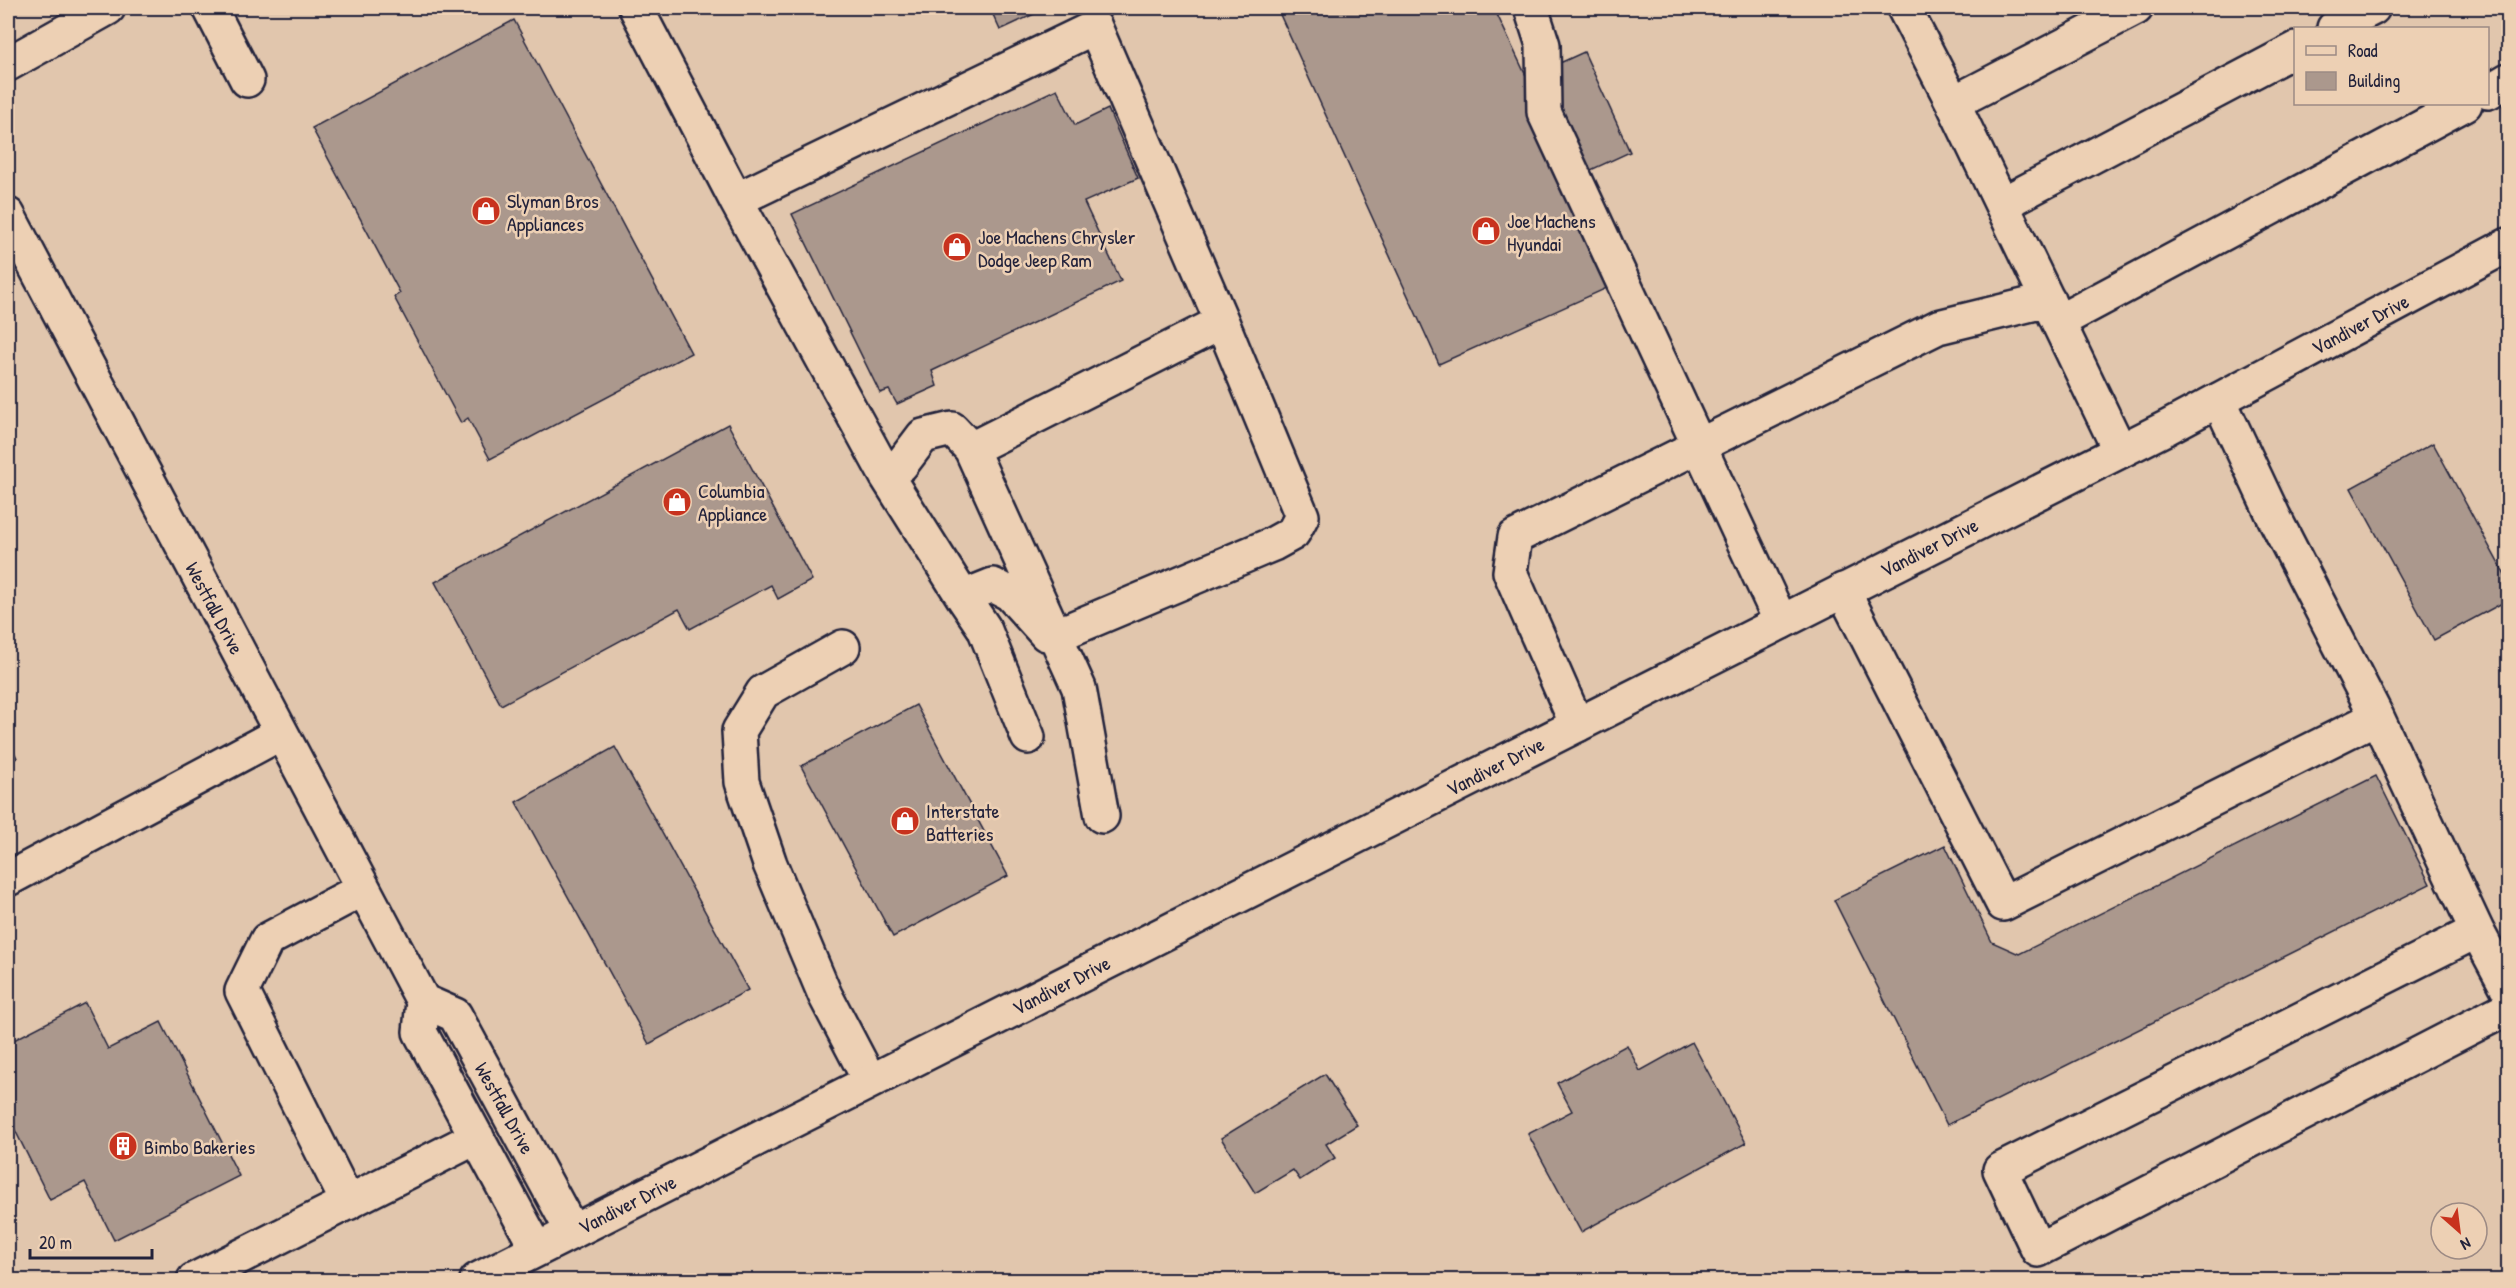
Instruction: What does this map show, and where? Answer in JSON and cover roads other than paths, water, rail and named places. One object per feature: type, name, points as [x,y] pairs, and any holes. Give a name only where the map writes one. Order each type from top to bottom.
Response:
[{"type":"main road","points":[[8,64],[108,8]]},
{"type":"main road","points":[[210,8],[248,80]]},
{"type":"main road","points":[[636,8],[736,201],[886,475],[984,628],[1028,737]]},
{"type":"main road","points":[[1531,8],[1543,45],[1544,112],[1781,622]]},
{"type":"main road","points":[[1904,8],[1953,103],[2120,451]]},
{"type":"main road","points":[[1953,103],[2136,8]]},
{"type":"main road","points":[[2336,27],[2373,8]]},
{"type":"main road","points":[[736,201],[1091,17],[1222,322],[1302,516],[1293,533],[1057,635],[1046,634],[1010,594],[993,585],[963,597]]},
{"type":"main road","points":[[2002,204],[2294,50]]},
{"type":"main road","points":[[2489,91],[2508,80]]},
{"type":"main road","points":[[1576,725],[1510,572],[1515,537],[1938,327],[2053,311],[2463,105]]},
{"type":"main road","name":"Westfall Drive","points":[[8,215],[423,1001],[420,1032],[537,1249]]},
{"type":"main road","name":"Vandiver Drive","points":[[477,1281],[2120,451],[2508,245]]},
{"type":"main road","points":[[970,449],[1222,322]]},
{"type":"main road","points":[[2219,400],[2274,517],[2377,717],[2477,931],[2508,989]]},
{"type":"main road","points":[[886,475],[901,465],[922,436],[952,429],[970,449],[1057,635],[1079,688],[1102,816]]},
{"type":"main road","points":[[1843,590],[2003,904],[2377,717]]},
{"type":"main road","points":[[843,647],[763,692],[739,731],[742,782],[770,864],[825,995],[870,1081]]},
{"type":"main road","points":[[8,879],[281,733]]},
{"type":"main road","points":[[348,1203],[242,991],[267,940],[363,889]]},
{"type":"main road","points":[[2477,931],[2000,1170],[2038,1250],[2508,1008]]},
{"type":"main road","name":"Westfall Drive","points":[[423,1001],[455,1015],[572,1231]]},
{"type":"main road","points":[[194,1281],[477,1137]]},
{"type":"place","name":"Slyman Bros Appliances","points":[[486,211]]},
{"type":"place","name":"Joe Machens Hyundai","points":[[1486,231]]},
{"type":"place","name":"Joe Machens Chrysler Dodge Jeep Ram","points":[[957,247]]},
{"type":"place","name":"Columbia Appliance","points":[[677,502]]},
{"type":"place","name":"Interstate Batteries","points":[[905,821]]},
{"type":"place","name":"Bimbo Bakeries","points":[[123,1146]]}]
